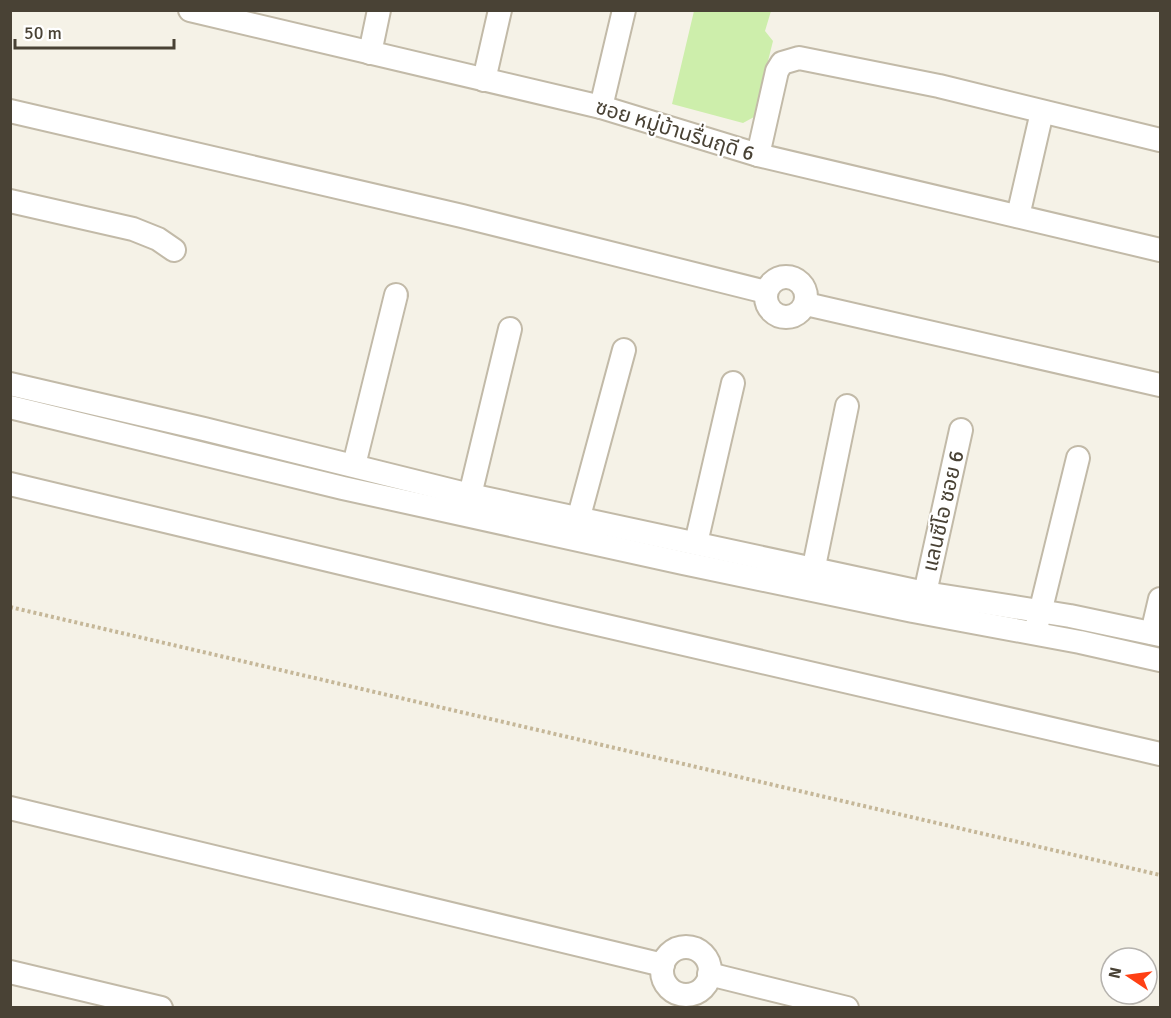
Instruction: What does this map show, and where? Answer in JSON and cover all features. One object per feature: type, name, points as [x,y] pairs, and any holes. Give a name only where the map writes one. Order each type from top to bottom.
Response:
[{"type":"street","name":"ซอย หมู่บ้านรื่นฤดี 6","points":[[190,10],[252,18],[370,53],[601,108],[758,155],[1161,250]]},
{"type":"street","points":[[370,53],[379,10]]},
{"type":"street","points":[[484,80],[500,10]]},
{"type":"street","points":[[601,108],[624,10]]},
{"type":"street","points":[[758,155],[777,71],[782,63],[799,58],[939,86],[1161,140]]},
{"type":"street","points":[[10,111],[462,216],[766,292],[766,301],[770,309],[776,315],[785,318],[794,316],[806,304],[1161,385]]},
{"type":"street","points":[[1018,216],[1042,112]]},
{"type":"street","points":[[10,201],[133,229],[158,239],[174,250]]},
{"type":"street","points":[[354,465],[396,295]]},
{"type":"street","points":[[470,495],[510,328]]},
{"type":"street","points":[[576,528],[624,350]]},
{"type":"street","points":[[696,543],[733,383]]},
{"type":"street","points":[[10,384],[354,465],[470,495],[576,528],[696,543],[811,579],[1041,610],[1156,634],[1161,599]]},
{"type":"street","points":[[811,579],[847,406]]},
{"type":"street","points":[[10,407],[198,453],[576,528],[811,579],[1035,633],[1161,660]]},
{"type":"street","points":[[198,453],[204,429]]},
{"type":"street","name":"แลนซีโอ ซอย 6","points":[[925,593],[961,430]]},
{"type":"street","points":[[1035,633],[1078,458]]},
{"type":"street","points":[[10,484],[550,613],[1161,754]]},
{"type":"street","points":[[10,808],[663,964]]},
{"type":"street","points":[[677,948],[695,948],[708,961],[709,974],[702,988],[695,993],[685,995],[669,988],[664,980],[663,964],[669,954],[677,948]]},
{"type":"street","points":[[10,972],[161,1008]]},
{"type":"street","points":[[709,974],[847,1008]]},
{"type":"path","points":[[10,607],[1161,875]]},
{"type":"green space","points":[[694,11],[771,11],[765,31],[773,41],[754,117],[743,123],[672,104]]}]
